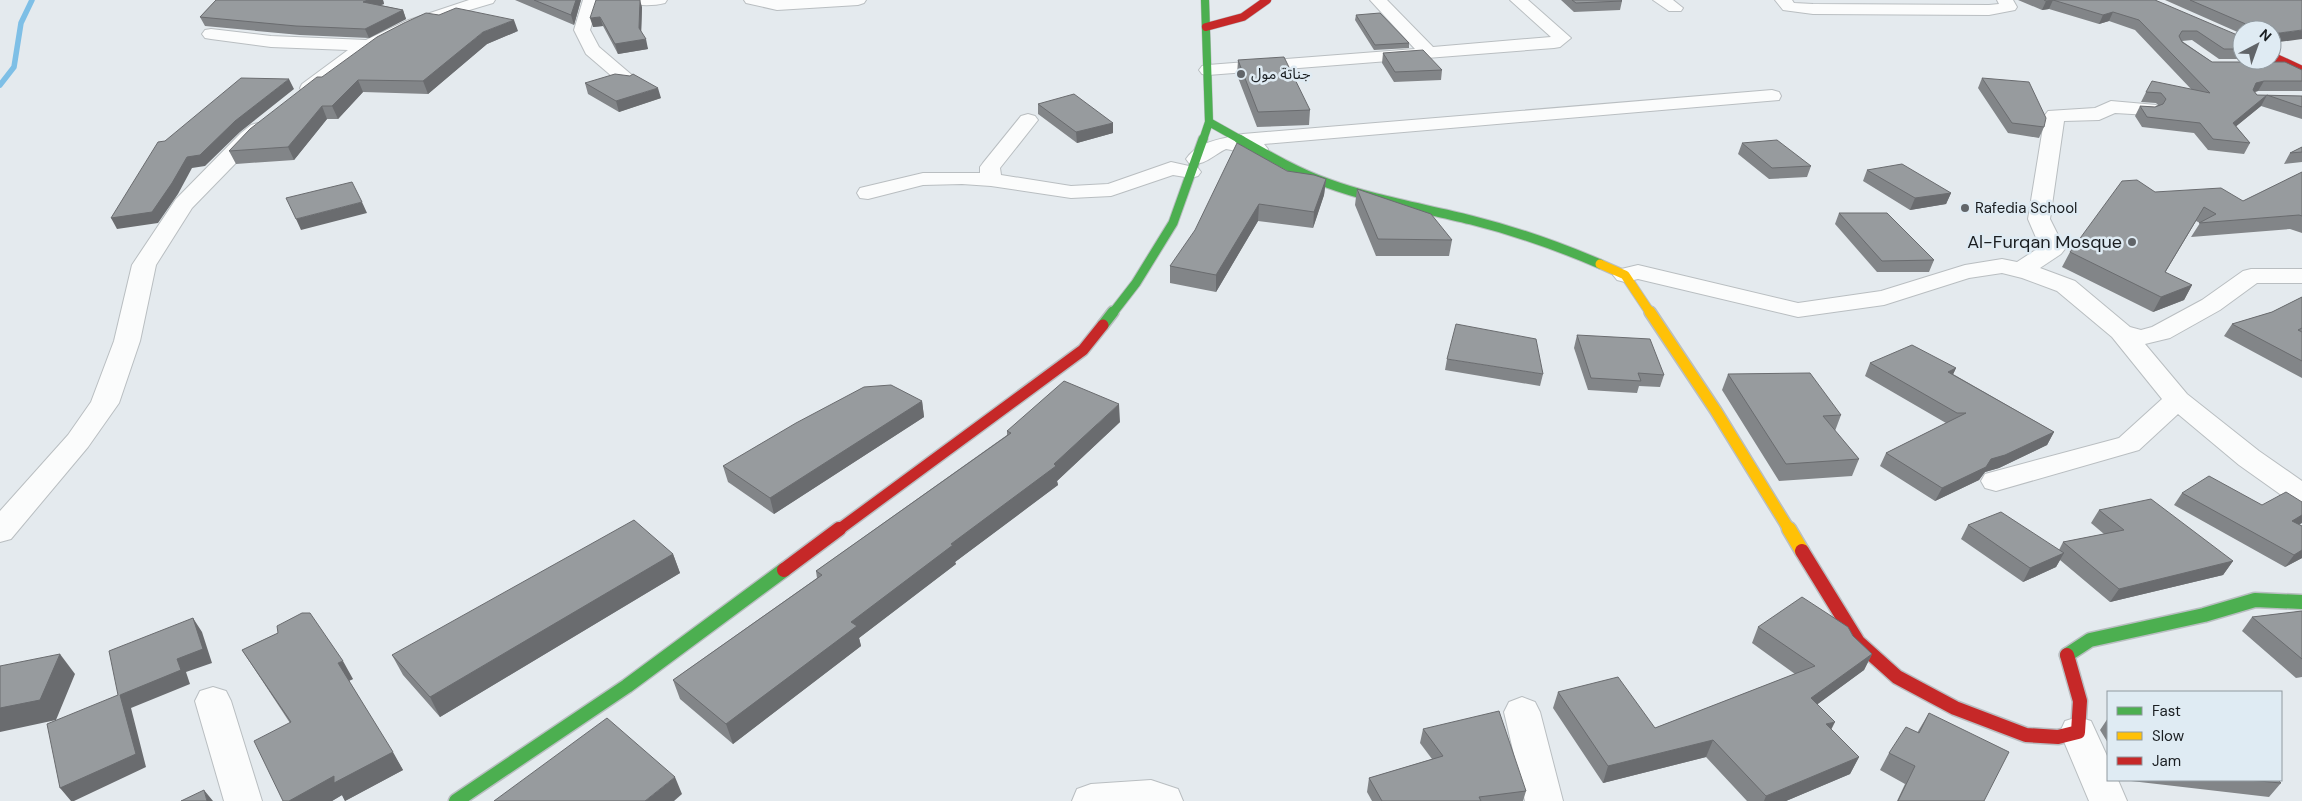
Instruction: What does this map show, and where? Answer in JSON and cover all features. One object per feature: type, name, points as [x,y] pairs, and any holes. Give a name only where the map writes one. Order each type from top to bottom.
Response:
[{"type":"street","points":[[0,531],[78,441],[106,403],[126,341],[144,265],[184,204],[248,136],[343,61],[401,29],[459,7],[487,0]]},
{"type":"street","points":[[591,0],[582,30],[592,50],[627,80]]},
{"type":"street","points":[[634,0],[659,0]]},
{"type":"street","points":[[752,0],[777,5],[858,0]]},
{"type":"street","points":[[456,801],[627,686],[1083,350],[1136,283],[1173,223],[1194,166],[1209,122],[1205,0]]},
{"type":"street","points":[[1206,27],[1243,17],[1266,0]]},
{"type":"street","points":[[1378,0],[1428,52]]},
{"type":"street","points":[[1208,70],[1554,43],[1562,38],[1518,0]]},
{"type":"street","points":[[1783,0],[1790,7],[1813,9],[1988,10],[2009,7],[2005,0]]},
{"type":"street","points":[[425,1],[459,7]]},
{"type":"street","points":[[211,34],[296,44],[370,45]]},
{"type":"street","points":[[2282,64],[2299,68]]},
{"type":"street","points":[[868,193],[923,179],[991,180],[1072,192],[1110,190],[1171,168],[1194,166],[1219,143],[1251,144],[1772,96]]},
{"type":"street","points":[[2029,272],[2027,265],[2053,249],[2039,219],[2055,115],[2100,114],[2111,108],[2149,109]]},
{"type":"street","points":[[991,180],[990,167],[1028,120]]},
{"type":"street","points":[[1209,122],[1303,172],[1340,188],[1506,228],[1567,248],[1625,276],[1716,410],[1858,642],[1897,676],[1955,708],[2026,735],[2058,737],[2078,732]]},
{"type":"street","points":[[1625,276],[1638,272],[1798,310],[1884,298],[1965,272],[2002,266],[2029,272],[2066,286],[2121,332],[2177,400],[2249,458],[2302,495]]},
{"type":"street","points":[[2121,332],[2140,338],[2161,333],[2211,305],[2252,276],[2302,276]]},
{"type":"street","points":[[1996,481],[2129,444],[2177,400]]},
{"type":"street","points":[[2108,801],[2078,732],[2080,701],[2067,653],[2090,640],[2204,615],[2255,600],[2302,602]]},
{"type":"street","points":[[214,701],[243,801]]},
{"type":"street","points":[[1522,712],[1544,801]]},
{"type":"street","points":[[1091,801],[1151,796],[1164,801]]},
{"type":"building","points":[[216,0],[368,0],[363,2],[403,10],[365,29],[296,26],[200,17]]},
{"type":"building","points":[[534,0],[576,0],[571,15]]},
{"type":"building","points":[[596,0],[640,0],[639,28],[646,39],[615,44],[600,17],[590,18]]},
{"type":"building","points":[[1572,0],[1621,0],[1622,1],[1576,3]]},
{"type":"building","points":[[2053,0],[2155,0],[2232,33],[2232,49],[2224,49],[2197,31],[2182,31],[2179,36],[2182,42],[2212,62],[2232,62],[2232,70],[2282,70],[2282,62],[2285,62],[2302,70],[2302,81],[2264,81],[2256,83],[2253,90],[2257,95],[2267,95],[2233,123],[2250,143],[2213,139],[2200,123],[2147,117],[2140,106],[2155,107],[2163,104],[2166,99],[2161,93],[2146,92],[2152,81],[2210,93],[2139,20],[2113,12],[2103,15]]},
{"type":"building","points":[[2190,0],[2302,0],[2302,30],[2282,33],[2282,20],[2236,20]]},
{"type":"building","points":[[456,8],[514,20],[483,32],[423,81],[358,80],[332,106],[322,106],[288,147],[229,151],[250,129],[317,77],[322,77],[377,37],[426,13],[439,15]]},
{"type":"building","points":[[1380,13],[1409,43],[1375,45],[1356,15]]},
{"type":"building","points":[[1423,50],[1442,70],[1395,72],[1383,53]]},
{"type":"building","points":[[1284,57],[1310,110],[1258,112],[1238,60]]},
{"type":"building","points":[[615,74],[630,76],[633,74],[658,88],[616,101],[585,83]]},
{"type":"building","points":[[241,78],[289,79],[235,121],[200,155],[187,157],[152,212],[111,218],[158,142],[165,141]]},
{"type":"building","points":[[1982,78],[2029,82],[2046,118],[2044,127],[2012,123]]},
{"type":"building","points":[[1074,94],[1113,123],[1076,132],[1038,104]]},
{"type":"building","points":[[2268,95],[2302,96],[2302,107]]},
{"type":"building","points":[[1777,140],[1811,166],[1772,168],[1742,143]]},
{"type":"building","points":[[1237,143],[1287,171],[1314,175],[1326,179],[1314,212],[1259,204],[1216,275],[1170,266],[1195,230]]},
{"type":"building","points":[[2302,147],[2302,152],[2290,153]]},
{"type":"building","points":[[1902,164],[1951,193],[1915,198],[1867,170]]},
{"type":"building","points":[[2302,172],[2302,216],[2199,223],[2216,214],[2204,207],[2165,272],[2192,285],[2161,297],[2070,252],[2122,181],[2137,180],[2155,192],[2221,188],[2243,201]]},
{"type":"building","points":[[352,182],[362,202],[296,219],[286,198]]},
{"type":"building","points":[[1357,189],[1431,214],[1452,240],[1378,239]]},
{"type":"building","points":[[1839,213],[1887,213],[1934,260],[1882,261]]},
{"type":"building","points":[[2302,297],[2302,328],[2298,330],[2302,332],[2302,361],[2232,324],[2272,312]]},
{"type":"building","points":[[1456,324],[1536,339],[1543,374],[1447,359]]},
{"type":"building","points":[[1577,335],[1650,339],[1664,375],[1638,373],[1641,381],[1591,378]]},
{"type":"building","points":[[1912,345],[1956,368],[1948,372],[2054,432],[2005,455],[1991,459],[1986,467],[1942,488],[1886,453],[1966,413],[1957,413],[1870,363]]},
{"type":"building","points":[[1810,373],[1841,415],[1823,416],[1859,459],[1786,464],[1728,374]]},
{"type":"building","points":[[1064,381],[1119,404],[1054,464],[1056,466],[951,544],[953,545],[851,622],[857,626],[726,724],[673,680],[822,575],[816,571],[1011,433],[1007,431]]},
{"type":"building","points":[[891,385],[922,401],[770,498],[723,466],[796,423],[864,387]]},
{"type":"building","points":[[2209,476],[2262,505],[2286,492],[2302,502],[2302,515],[2292,521],[2302,526],[2302,550],[2294,555],[2182,493]]},
{"type":"building","points":[[2151,499],[2233,561],[2119,589],[2063,542],[2124,530],[2099,510]]},
{"type":"building","points":[[2001,512],[2064,553],[2030,568],[1968,525]]},
{"type":"building","points":[[634,520],[673,554],[430,697],[392,655]]},
{"type":"building","points":[[1802,597],[1848,627],[1853,636],[1872,654],[1811,698],[1835,722],[1826,724],[1859,757],[1766,796],[1713,740],[1608,766],[1558,692],[1618,677],[1655,728],[1815,666],[1758,627]]},
{"type":"building","points":[[2302,611],[2302,659],[2252,617]]},
{"type":"building","points":[[302,613],[310,613],[343,661],[338,663],[393,752],[334,783],[334,776],[289,801],[283,801],[254,741],[291,722],[242,650],[278,633],[277,626]]},
{"type":"building","points":[[193,618],[203,649],[177,659],[181,670],[120,695],[136,754],[60,788],[47,724],[118,695],[109,651]]},
{"type":"building","points":[[60,654],[40,700],[0,708],[0,666]]},
{"type":"building","points":[[1499,711],[1526,791],[1479,797],[1481,801],[1382,801],[1369,778],[1443,756],[1423,729]]},
{"type":"building","points":[[1929,713],[2009,752],[1984,801],[1898,801],[1915,766],[1889,753],[1906,727],[1919,733]]},
{"type":"building","points":[[607,718],[675,777],[645,801],[494,801]]},
{"type":"building","points":[[2259,781],[2279,781],[2281,783]]},
{"type":"building","points":[[204,790],[207,801],[181,801]]},
{"type":"waterway","points":[[0,85],[14,67],[21,23],[32,0]]},
{"type":"traffic: fast","points":[[1103,325],[1136,283],[1173,223],[1209,122],[1205,0]]},
{"type":"traffic: fast","points":[[1209,122],[1274,158],[1326,183],[1505,229],[1568,250],[1600,264]]},
{"type":"traffic: fast","points":[[456,801],[627,686],[784,570]]},
{"type":"traffic: fast","points":[[2067,655],[2090,640],[2204,615],[2255,600],[2302,602]]},
{"type":"traffic: slow","points":[[1600,264],[1625,275],[1716,411],[1802,551]]},
{"type":"traffic: jam","points":[[1206,27],[1243,17],[1267,0]]},
{"type":"traffic: jam","points":[[2282,61],[2302,70]]},
{"type":"traffic: jam","points":[[784,570],[1083,350],[1103,325]]},
{"type":"traffic: jam","points":[[1802,551],[1858,642],[1897,677],[1955,708],[2026,735],[2058,737],[2078,732],[2080,701],[2067,655]]},
{"type":"place","name":"جناتة مول","points":[[1241,74]]},
{"type":"place","name":"Rafedia School","points":[[1965,208]]},
{"type":"place","name":"Al-Furqan Mosque","points":[[2132,242]]}]
